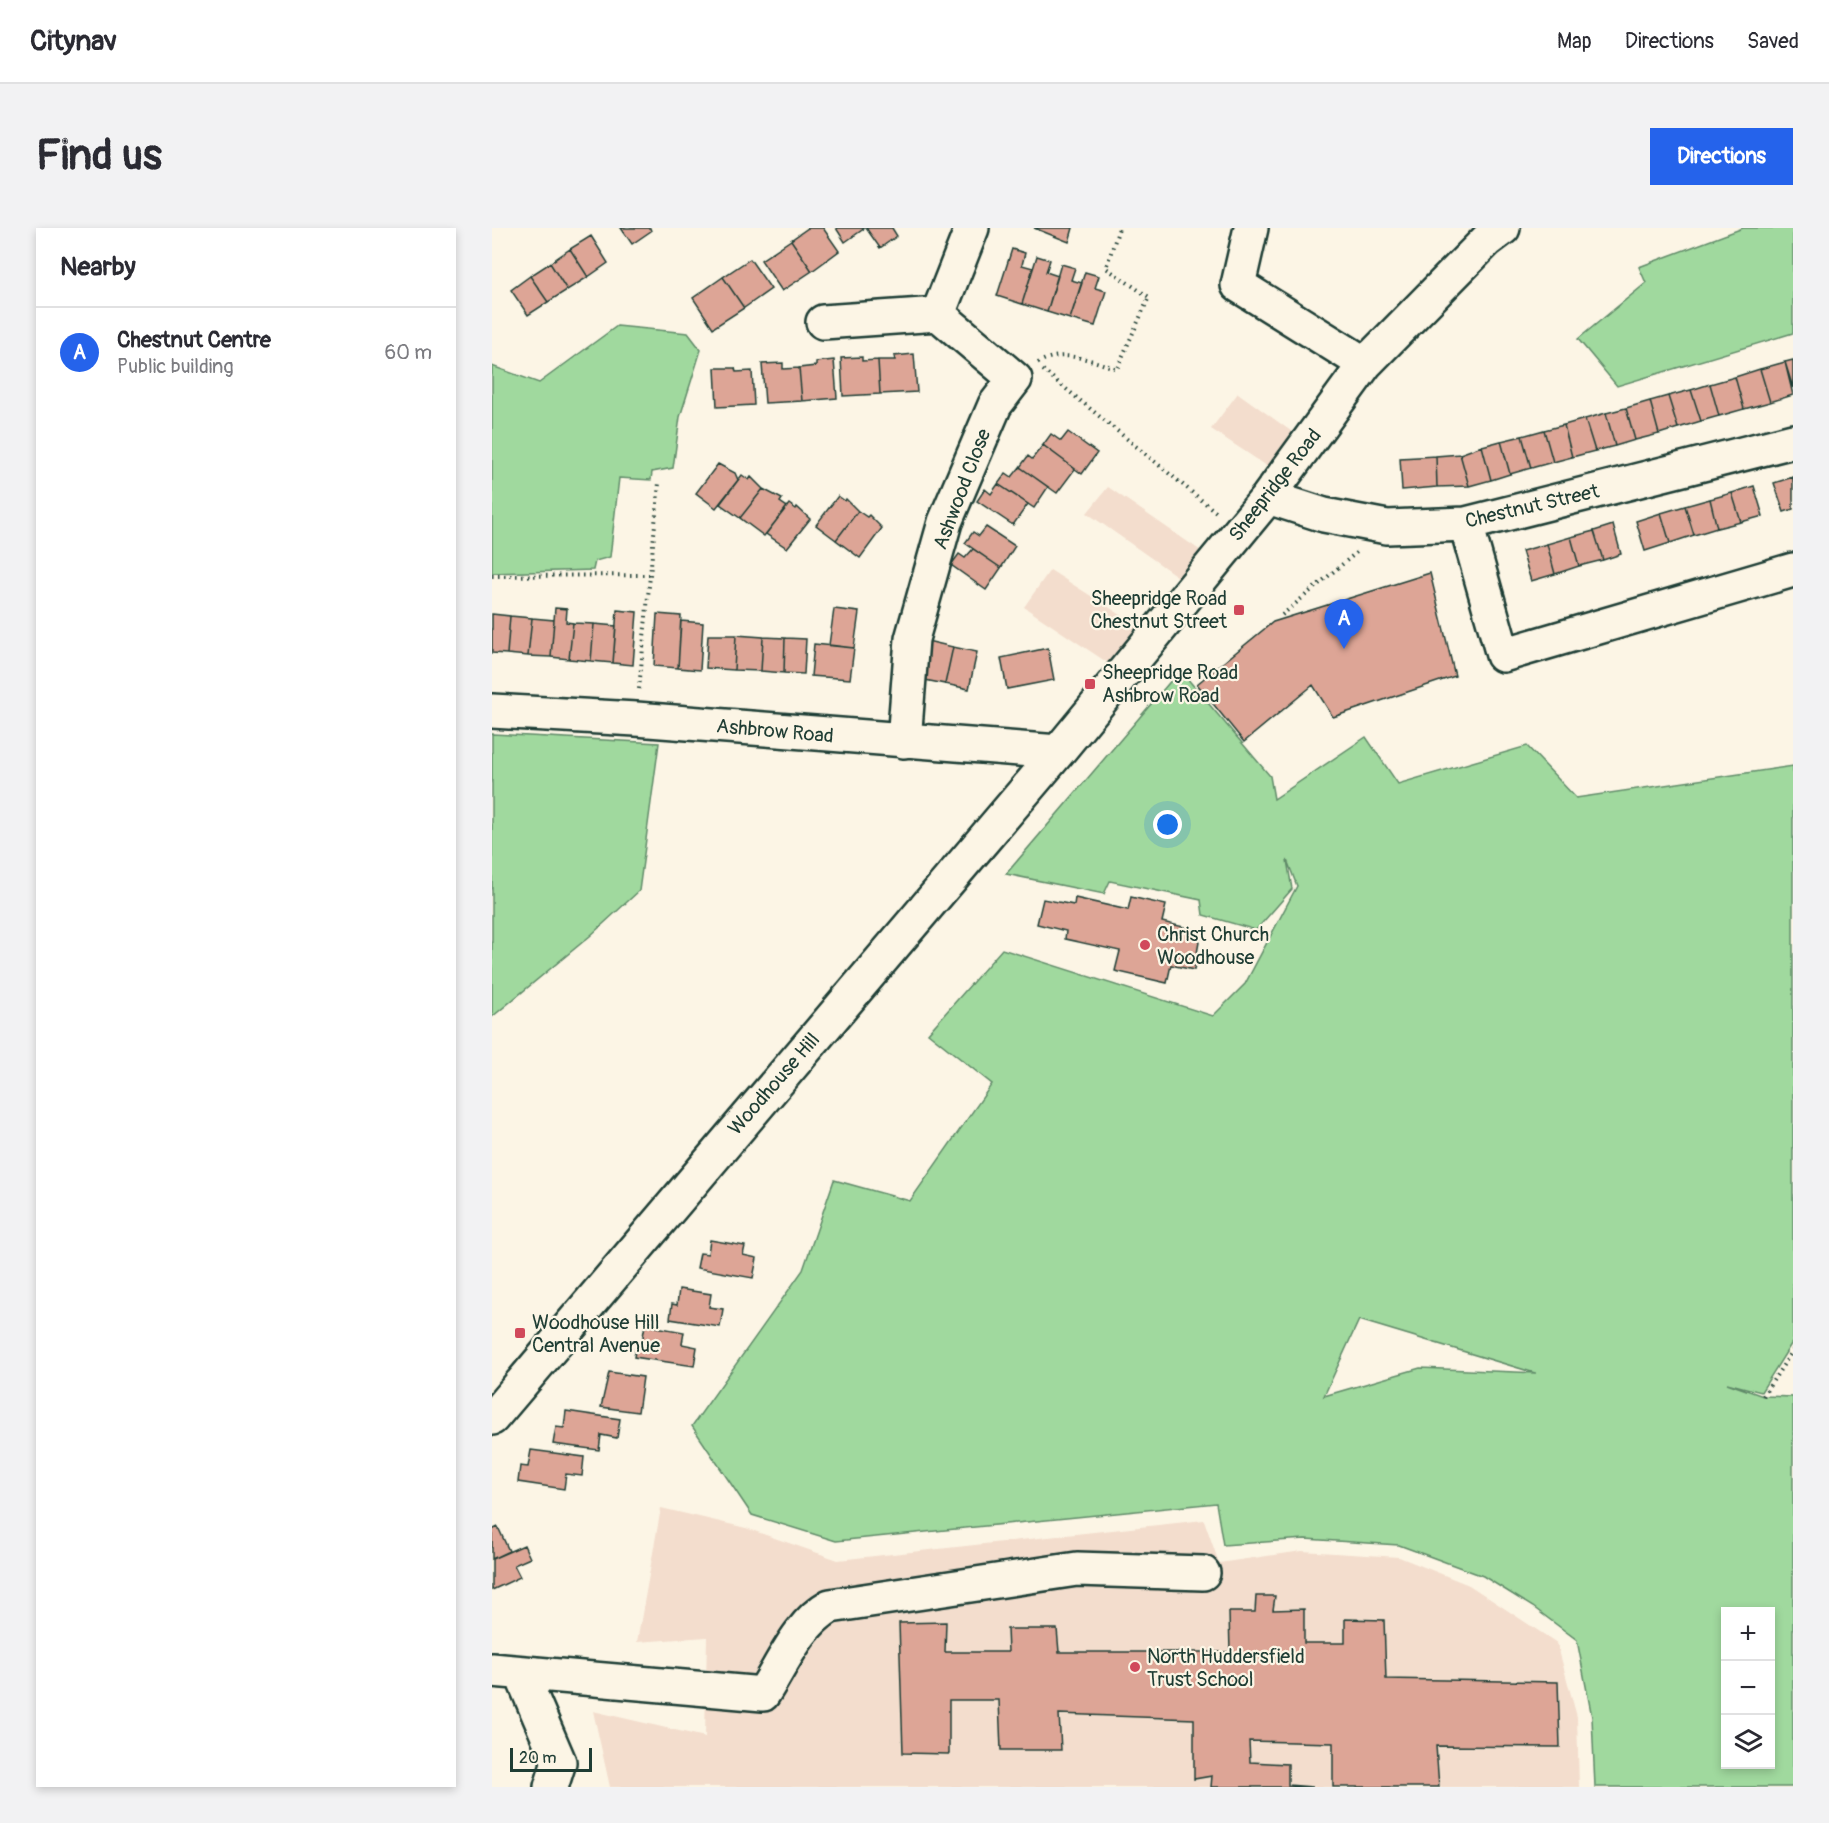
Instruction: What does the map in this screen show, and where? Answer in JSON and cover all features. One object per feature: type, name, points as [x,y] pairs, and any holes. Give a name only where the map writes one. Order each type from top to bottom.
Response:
[{"type":"street","points":[[938,314],[972,228]]},
{"type":"street","points":[[1251,228],[1238,285],[1365,364]]},
{"type":"street","name":"Sheepridge Road","points":[[1058,752],[1268,497],[1365,364],[1487,240],[1503,228]]},
{"type":"street","points":[[823,322],[938,314],[1026,372]]},
{"type":"street","name":"Ashwood Close","points":[[904,741],[912,639],[945,522],[995,405],[1026,372]]},
{"type":"street","name":"Chestnut Street","points":[[1268,497],[1324,515],[1387,527],[1466,524],[1793,441]]},
{"type":"street","points":[[1466,524],[1503,655],[1793,570]]},
{"type":"street","name":"Ashbrow Road","points":[[492,711],[636,719],[1058,752]]},
{"type":"street","name":"Woodhouse Hill","points":[[492,1418],[1058,752]]},
{"type":"street","points":[[507,1671],[706,1691],[763,1694],[807,1625],[817,1613],[830,1606],[1077,1569],[1203,1573]]},
{"type":"street","points":[[507,1671],[559,1762],[551,1787]]},
{"type":"path","points":[[1119,228],[1106,268],[1149,297],[1117,369],[1080,356],[1043,360],[1026,372],[1240,531]]},
{"type":"path","points":[[636,719],[659,483]]},
{"type":"path","points":[[1282,615],[1387,527]]},
{"type":"path","points":[[492,576],[649,575]]},
{"type":"path","points":[[1763,1396],[1793,1350]]},
{"type":"shaded area","points":[[1238,393],[1295,434],[1270,468],[1211,429]]},
{"type":"shaded area","points":[[1108,487],[1204,553],[1181,579],[1087,513]]},
{"type":"shaded area","points":[[1050,570],[1140,627],[1111,665],[1024,607]]},
{"type":"shaded area","name":"North Huddersfield Trust School","points":[[661,1508],[746,1528],[838,1560],[1204,1520],[1219,1563],[1302,1551],[1399,1557],[1469,1585],[1557,1643],[1577,1717],[1579,1787],[610,1787],[593,1711],[705,1737],[707,1637],[637,1642]]},
{"type":"green space","points":[[1743,228],[1793,228],[1793,333],[1617,386],[1578,339],[1646,283],[1639,267]]},
{"type":"green space","points":[[617,326],[688,333],[701,350],[680,417],[673,468],[652,472],[651,480],[619,478],[610,557],[595,561],[593,570],[492,573],[492,366],[539,383]]},
{"type":"green space","points":[[1180,670],[1270,776],[1274,799],[1366,737],[1398,784],[1527,746],[1576,798],[1793,766],[1793,1341],[1761,1392],[1727,1383],[1763,1396],[1793,1397],[1793,1787],[1595,1787],[1592,1717],[1577,1640],[1533,1607],[1483,1576],[1399,1545],[1305,1539],[1223,1545],[1216,1503],[836,1541],[752,1515],[692,1426],[803,1270],[834,1180],[910,1201],[992,1084],[928,1033],[1002,949],[1213,1016],[1245,984],[1297,886],[1287,860],[1292,889],[1256,930],[1203,915],[1201,900],[1110,881],[1104,894],[1006,874]],"holes":[[[1359,1320],[1535,1373],[1420,1368],[1324,1396]]]},
{"type":"green space","points":[[492,734],[659,743],[639,891],[590,936],[492,1017]]},
{"type":"building","points":[[621,228],[650,228],[651,231],[632,244]]},
{"type":"building","points":[[808,228],[823,228],[839,251],[812,271],[791,240]]},
{"type":"building","points":[[836,228],[865,228],[845,242]]},
{"type":"building","points":[[866,228],[892,228],[897,236],[880,248]]},
{"type":"building","points":[[1034,228],[1073,228],[1069,242]]},
{"type":"building","points":[[591,236],[608,263],[588,277],[570,249]]},
{"type":"building","points":[[791,240],[812,271],[782,291],[761,260]]},
{"type":"building","points":[[570,249],[588,277],[567,290],[550,263]]},
{"type":"building","points":[[1012,249],[1025,253],[1022,265],[1033,268],[1022,304],[997,296]]},
{"type":"building","points":[[1037,256],[1050,260],[1046,272],[1058,276],[1047,312],[1022,304]]},
{"type":"building","points":[[750,259],[771,289],[744,308],[723,277]]},
{"type":"building","points":[[550,263],[567,290],[548,302],[530,276]]},
{"type":"building","points":[[1061,264],[1075,268],[1071,280],[1082,283],[1070,319],[1047,312]]},
{"type":"building","points":[[1085,272],[1099,276],[1095,288],[1106,291],[1095,326],[1070,319]]},
{"type":"building","points":[[530,276],[548,302],[528,315],[511,290]]},
{"type":"building","points":[[723,277],[744,308],[713,328],[693,298]]},
{"type":"building","points":[[914,354],[917,392],[880,394],[878,360],[895,360],[894,356]]},
{"type":"building","points":[[862,357],[862,361],[878,360],[880,394],[843,396],[841,358]]},
{"type":"building","points":[[834,360],[837,398],[802,401],[799,368],[816,366],[816,362]]},
{"type":"building","points":[[1793,360],[1793,388],[1785,362]]},
{"type":"building","points":[[1785,362],[1793,395],[1770,402],[1760,369]]},
{"type":"building","points":[[783,363],[783,369],[799,368],[802,401],[765,403],[762,364]]},
{"type":"building","points":[[715,368],[735,368],[736,372],[752,371],[754,405],[717,407]]},
{"type":"building","points":[[1760,369],[1770,402],[1744,409],[1735,377]]},
{"type":"building","points":[[1735,377],[1744,409],[1719,416],[1710,384]]},
{"type":"building","points":[[1710,384],[1719,416],[1701,421],[1691,390]]},
{"type":"building","points":[[1691,390],[1701,421],[1678,428],[1668,396]]},
{"type":"building","points":[[1668,396],[1678,428],[1659,434],[1650,401]]},
{"type":"building","points":[[1650,401],[1659,434],[1635,440],[1626,408]]},
{"type":"building","points":[[1626,408],[1635,440],[1615,446],[1606,413]]},
{"type":"building","points":[[1606,413],[1615,446],[1595,451],[1585,419]]},
{"type":"building","points":[[1585,419],[1595,451],[1572,457],[1564,425]]},
{"type":"building","points":[[1564,425],[1572,457],[1553,462],[1544,430]]},
{"type":"building","points":[[1544,430],[1553,462],[1531,468],[1522,436]]},
{"type":"building","points":[[1068,432],[1097,453],[1082,474],[1043,445],[1051,434],[1061,441]]},
{"type":"building","points":[[1522,436],[1531,468],[1510,474],[1501,441]]},
{"type":"building","points":[[1501,441],[1510,474],[1491,480],[1482,446]]},
{"type":"building","points":[[1043,445],[1075,469],[1057,493],[1020,467],[1028,456],[1032,459]]},
{"type":"building","points":[[1482,446],[1491,480],[1469,486],[1460,454]]},
{"type":"building","points":[[1460,454],[1469,486],[1437,487],[1436,456]]},
{"type":"building","points":[[1436,456],[1437,487],[1402,490],[1400,458]]},
{"type":"building","points":[[718,464],[735,473],[738,480],[716,508],[696,493]]},
{"type":"building","points":[[1020,467],[1048,487],[1034,508],[998,484],[1006,473],[1012,477]]},
{"type":"building","points":[[742,475],[749,480],[751,477],[763,489],[740,518],[720,504]]},
{"type":"building","points":[[1793,477],[1793,509],[1784,512],[1774,483]]},
{"type":"building","points":[[998,484],[1028,504],[1013,525],[977,501],[985,489],[991,494]]},
{"type":"building","points":[[1754,486],[1763,516],[1741,522],[1732,493]]},
{"type":"building","points":[[763,489],[782,499],[780,502],[787,507],[764,536],[740,518]]},
{"type":"building","points":[[1732,493],[1741,522],[1717,528],[1710,499]]},
{"type":"building","points":[[838,496],[845,501],[846,499],[858,511],[836,540],[816,525]]},
{"type":"building","points":[[1710,499],[1717,528],[1694,535],[1685,506]]},
{"type":"building","points":[[789,504],[796,509],[797,507],[810,519],[787,548],[766,534]]},
{"type":"building","points":[[1685,506],[1694,535],[1670,543],[1661,513]]},
{"type":"building","points":[[858,511],[867,517],[869,515],[882,528],[860,558],[836,540]]},
{"type":"building","points":[[1661,513],[1670,543],[1645,551],[1636,521]]},
{"type":"building","points":[[1613,525],[1621,554],[1603,560],[1594,531]]},
{"type":"building","points":[[986,527],[1015,546],[1001,568],[965,543],[973,532],[979,536]]},
{"type":"building","points":[[1594,531],[1603,560],[1579,566],[1571,537]]},
{"type":"building","points":[[1571,537],[1579,566],[1555,574],[1547,544]]},
{"type":"building","points":[[1547,544],[1555,574],[1531,581],[1522,551]]},
{"type":"building","points":[[973,549],[1001,568],[986,590],[951,565],[959,554],[965,558]]},
{"type":"building","points":[[1430,573],[1455,676],[1333,717],[1313,685],[1244,742],[1197,684],[1273,622]]},
{"type":"building","points":[[555,608],[567,609],[566,622],[573,623],[569,659],[551,657]]},
{"type":"building","points":[[834,609],[859,612],[854,648],[829,645]]},
{"type":"building","points":[[617,610],[637,612],[633,665],[613,663]]},
{"type":"building","points":[[492,614],[510,616],[507,654],[492,653]]},
{"type":"building","points":[[657,614],[681,616],[678,668],[654,666]]},
{"type":"building","points":[[510,616],[532,618],[528,656],[507,654]]},
{"type":"building","points":[[532,618],[554,620],[551,657],[528,656]]},
{"type":"building","points":[[681,621],[703,623],[700,670],[678,668]]},
{"type":"building","points":[[573,623],[594,624],[591,661],[569,659]]},
{"type":"building","points":[[594,624],[616,626],[613,663],[591,661]]},
{"type":"building","points":[[708,635],[736,635],[734,670],[706,668]]},
{"type":"building","points":[[736,635],[763,637],[761,671],[734,670]]},
{"type":"building","points":[[763,637],[785,638],[784,673],[761,671]]},
{"type":"building","points":[[785,638],[806,639],[804,674],[784,673]]},
{"type":"building","points":[[923,640],[953,647],[945,684],[915,678]]},
{"type":"building","points":[[814,644],[854,648],[850,679],[811,676]]},
{"type":"building","points":[[953,647],[977,652],[969,689],[945,684]]},
{"type":"building","points":[[1048,648],[1054,680],[1007,689],[1001,658]]},
{"type":"building","name":"Christ Church Woodhouse","points":[[1131,897],[1166,905],[1162,922],[1201,931],[1194,970],[1171,965],[1167,983],[1115,971],[1120,951],[1065,939],[1066,931],[1037,924],[1043,899],[1074,905],[1075,898],[1128,910]]},
{"type":"building","points":[[710,1240],[745,1246],[743,1255],[757,1258],[753,1278],[697,1268],[700,1253],[708,1254]]},
{"type":"building","points":[[679,1289],[711,1294],[709,1307],[723,1309],[720,1327],[670,1319],[672,1304],[677,1305]]},
{"type":"building","points":[[645,1325],[684,1332],[682,1344],[697,1347],[694,1366],[634,1357],[637,1341],[642,1342]]},
{"type":"building","points":[[609,1372],[643,1377],[638,1412],[601,1407]]},
{"type":"building","points":[[566,1411],[620,1419],[617,1438],[601,1435],[599,1450],[553,1444],[556,1427],[564,1428]]},
{"type":"building","points":[[531,1450],[584,1457],[582,1476],[566,1474],[564,1489],[518,1482],[520,1466],[528,1467]]},
{"type":"building","points":[[498,1527],[509,1551],[492,1559],[492,1530]]},
{"type":"building","points":[[524,1545],[530,1558],[514,1565],[520,1577],[492,1590],[492,1559]]},
{"type":"building","points":[[1256,1596],[1275,1596],[1273,1610],[1304,1609],[1304,1643],[1345,1643],[1345,1619],[1384,1620],[1386,1679],[1558,1682],[1560,1747],[1436,1746],[1439,1787],[1333,1787],[1333,1743],[1249,1741],[1250,1762],[1288,1764],[1288,1785],[1313,1787],[1211,1787],[1212,1776],[1194,1779],[1194,1719],[1059,1714],[1061,1750],[1001,1750],[999,1700],[949,1700],[949,1754],[903,1753],[899,1623],[946,1622],[945,1652],[1008,1652],[1007,1629],[1057,1629],[1059,1652],[1230,1652],[1229,1612],[1255,1612]]},
{"type":"place","name":"Sheepridge Road Chestnut Street","points":[[1239,610]]},
{"type":"place","name":"Chestnut Centre","points":[[1344,649]]},
{"type":"place","name":"Sheepridge Road Ashbrow Road","points":[[1090,684]]},
{"type":"place","name":"Christ Church Woodhouse","points":[[1145,945]]},
{"type":"place","name":"Woodhouse Hill Central Avenue","points":[[520,1333]]},
{"type":"place","name":"North Huddersfield Trust School","points":[[1135,1667]]}]
